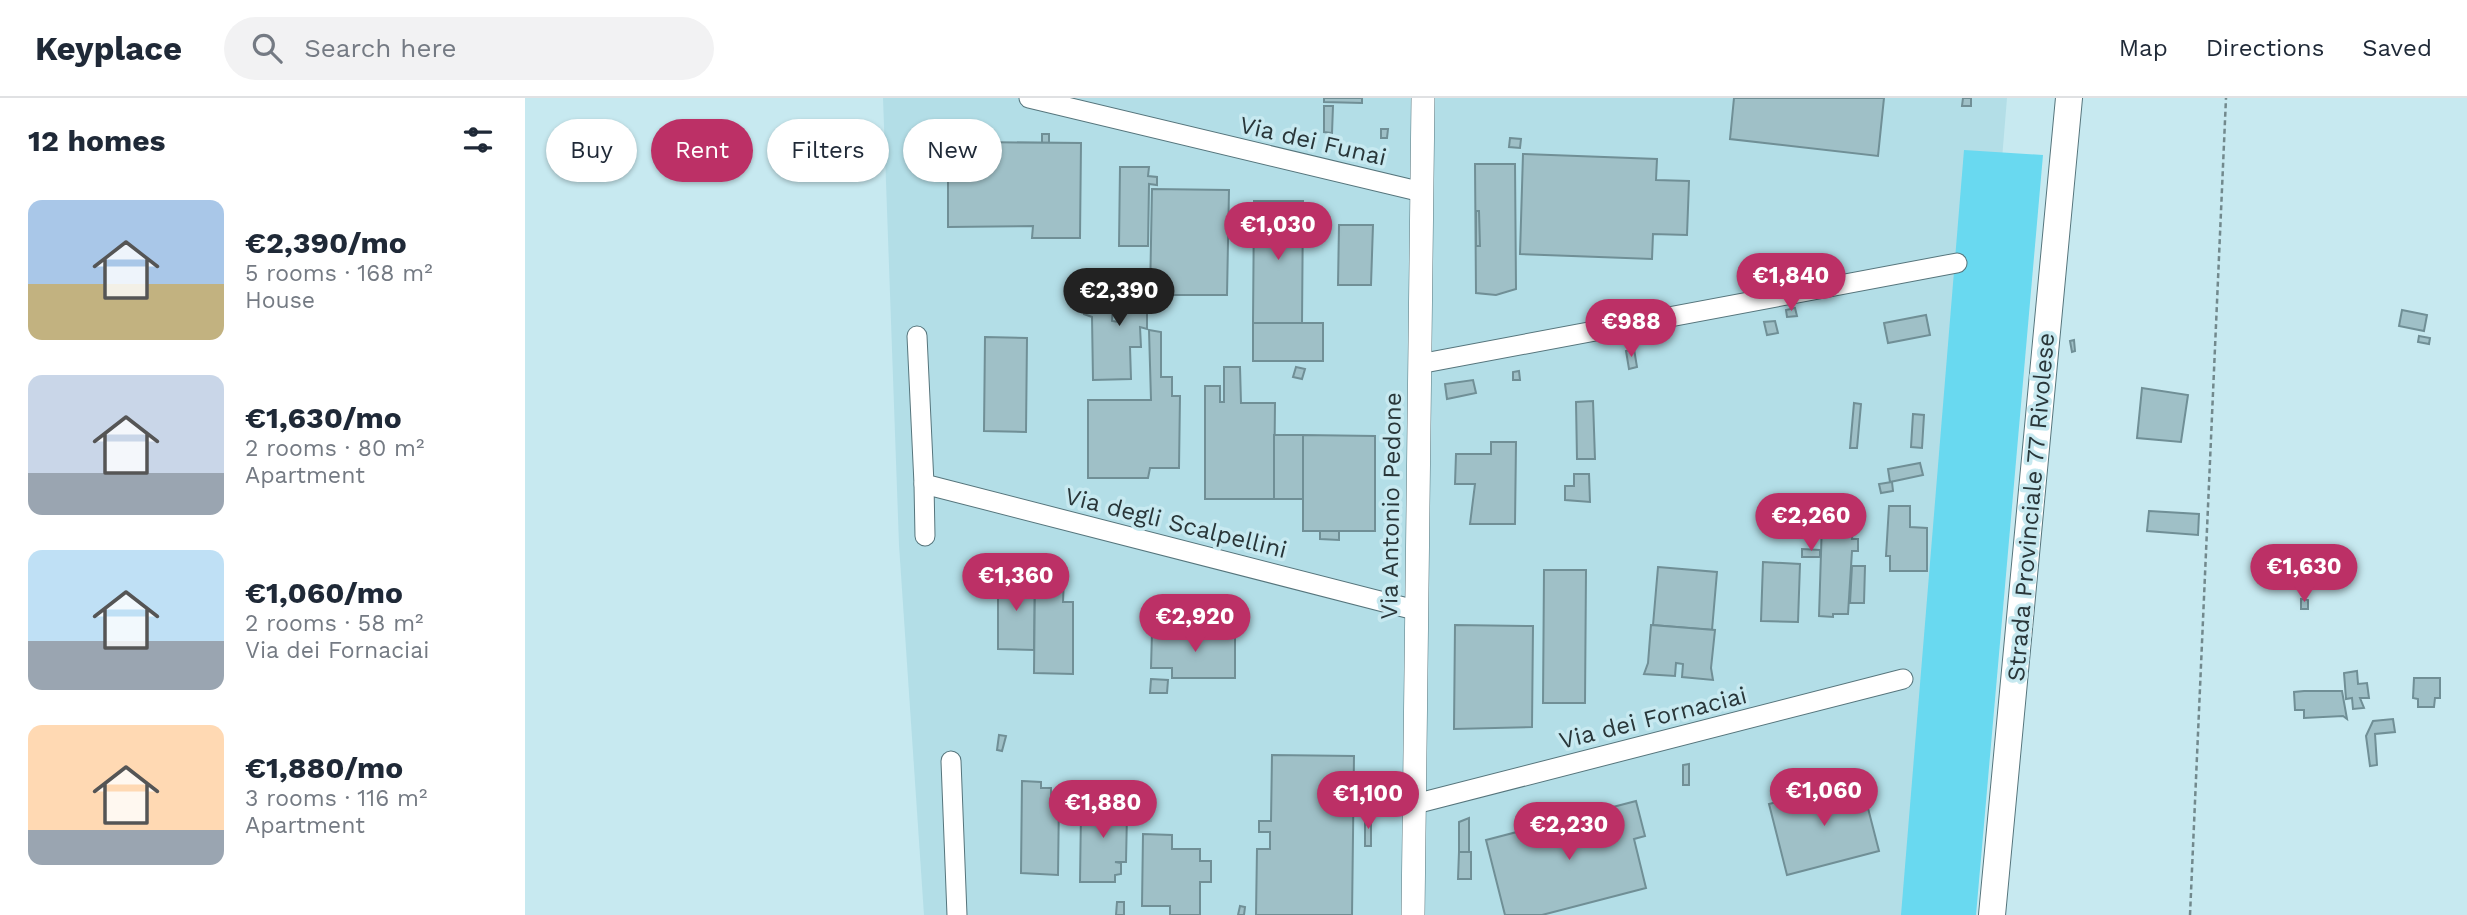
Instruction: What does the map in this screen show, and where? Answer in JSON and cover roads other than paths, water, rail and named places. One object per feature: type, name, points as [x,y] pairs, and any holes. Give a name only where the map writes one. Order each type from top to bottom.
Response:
[{"type":"main road","name":"Strada Provinciale 77 Rivolese","points":[[1992,915],[2069,98]]},
{"type":"street","name":"Via dei Funai","points":[[1029,98],[1422,192]]},
{"type":"street","name":"Via Antonio Pedone","points":[[1413,915],[1423,98]]},
{"type":"street","points":[[1419,365],[1957,263]]},
{"type":"street","points":[[917,336],[925,536]]},
{"type":"street","name":"Via degli Scalpellini","points":[[924,484],[1415,610]]},
{"type":"street","name":"Via dei Fornaciai","points":[[1415,804],[1903,680]]},
{"type":"street","points":[[951,761],[957,915]]}]
